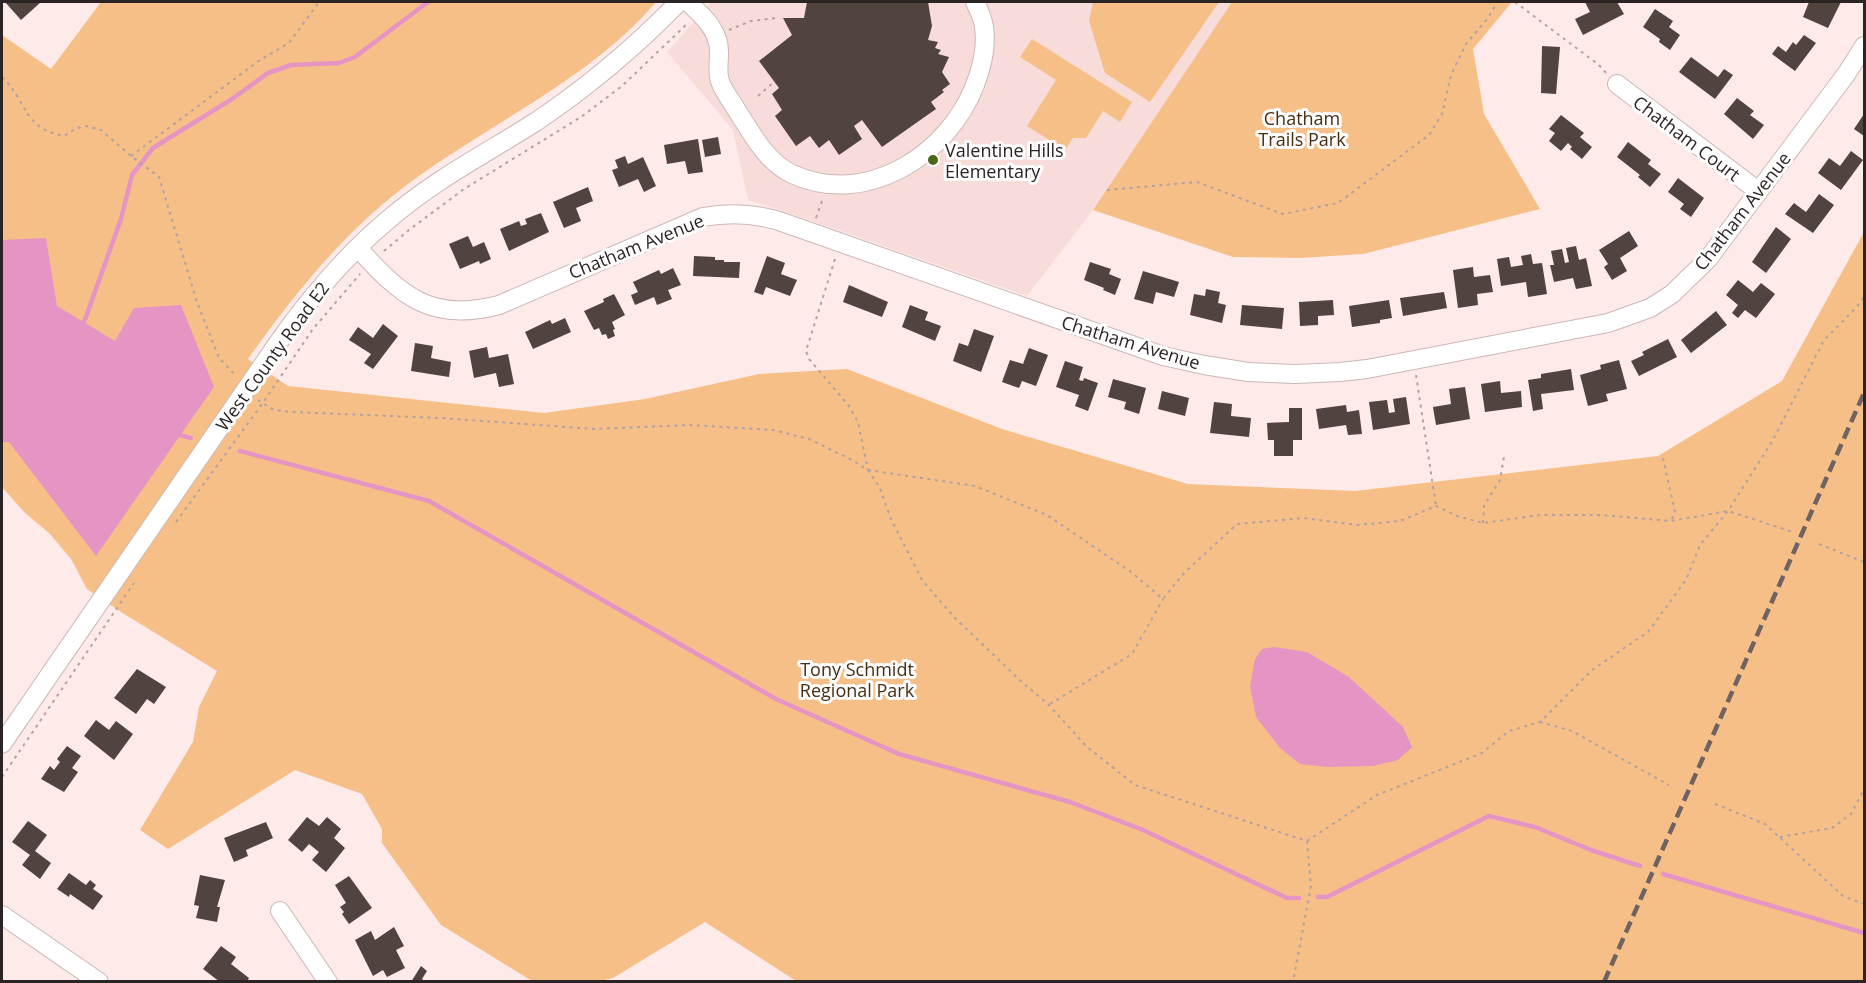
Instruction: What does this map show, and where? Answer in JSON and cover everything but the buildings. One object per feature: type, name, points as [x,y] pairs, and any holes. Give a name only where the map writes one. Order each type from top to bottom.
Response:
[{"type":"street","name":"West County Road E2","points":[[2,744],[280,340],[335,270],[390,218],[421,195],[535,122],[606,71],[679,2]]},
{"type":"street","points":[[688,2],[709,22],[716,35],[720,51],[718,69],[720,82],[765,152],[787,171],[806,180],[846,184],[874,181],[902,170],[928,152],[947,133],[964,110],[981,69],[985,45],[984,26],[975,2]]},
{"type":"street","name":"Chatham Avenue","points":[[358,248],[391,284],[406,295],[445,310],[463,311],[499,304],[703,217],[724,213],[745,213],[765,217],[1163,356],[1204,366],[1248,372],[1296,374],[1367,369],[1608,323],[1650,308],[1672,294],[1708,259],[1851,68],[1864,46]]},
{"type":"street","name":"Chatham Court","points":[[1617,84],[1758,192]]},
{"type":"street","points":[[280,911],[328,981]]},
{"type":"street","points":[[2,915],[99,981]]},
{"type":"path","points":[[133,157],[260,60],[289,43],[319,2]]},
{"type":"path","points":[[1107,190],[1197,182],[1283,214],[1338,203],[1429,135],[1442,114],[1452,75],[1466,45],[1488,18],[1497,2]]},
{"type":"path","points":[[1515,2],[1599,65],[1617,84]]},
{"type":"path","points":[[727,31],[751,21],[777,18]]},
{"type":"path","points":[[2,78],[34,123],[47,133],[64,136],[77,128],[86,126],[101,130],[159,177],[197,302],[219,358],[236,376]]},
{"type":"path","points":[[758,96],[775,81]]},
{"type":"path","points":[[816,218],[824,196]]},
{"type":"path","points":[[840,243],[806,351],[808,359],[849,406],[858,422],[868,470],[879,486],[891,519],[922,580],[954,618],[1049,705],[1086,746],[1135,784],[1307,841]]},
{"type":"path","points":[[171,529],[262,404],[313,328],[357,276]]},
{"type":"path","points":[[1307,841],[1377,795],[1482,753],[1509,731],[1540,722],[1592,670],[1648,632],[1686,580],[1700,545],[1728,512],[1773,440],[1824,340],[1857,309],[1864,297]]},
{"type":"path","points":[[1414,360],[1437,506]]},
{"type":"path","points":[[262,404],[274,410],[291,412],[441,418],[595,429],[690,425],[773,430],[809,439],[868,470],[975,486],[1047,515],[1131,572],[1163,599]]},
{"type":"path","points":[[1483,523],[1484,506],[1500,480],[1504,457]]},
{"type":"path","points":[[1663,458],[1676,512],[1671,521]]},
{"type":"path","points":[[1049,705],[1132,654],[1163,599],[1184,573],[1238,524],[1304,518],[1357,525],[1400,521],[1437,506],[1457,516],[1483,523],[1540,515],[1602,516],[1671,521],[1728,512],[1793,532]]},
{"type":"path","points":[[1819,544],[1864,562]]},
{"type":"path","points":[[2,777],[134,584]]},
{"type":"path","points":[[1540,722],[1572,731],[1669,785]]},
{"type":"path","points":[[1779,837],[1832,828],[1851,814],[1864,789]]},
{"type":"path","points":[[1715,804],[1765,824],[1843,896],[1864,904]]},
{"type":"path","points":[[1293,981],[1311,886],[1307,841]]},
{"type":"shaded area","name":"Valentine Hills Elementary","points":[[711,2],[1232,2],[1093,210],[1027,296],[748,200],[733,130],[667,52]]},
{"type":"shaded area","points":[[46,238],[57,306],[115,341],[134,308],[181,305],[214,387],[96,556],[9,442],[2,442],[2,240]]},
{"type":"shaded area","points":[[1274,647],[1307,652],[1349,677],[1403,727],[1412,747],[1398,760],[1373,766],[1327,767],[1300,764],[1280,748],[1256,717],[1250,686],[1255,659],[1262,649]]},
{"type":"green space","name":"Tony Schmidt Regional Park","points":[[101,2],[656,2],[599,56],[567,80],[465,145],[400,190],[337,248],[299,291],[248,359],[288,386],[544,413],[645,399],[759,374],[847,369],[1002,429],[1188,484],[1355,491],[1658,456],[1782,381],[1864,232],[1864,981],[796,981],[705,922],[613,978],[597,982],[532,981],[441,925],[382,843],[382,829],[362,794],[295,770],[168,849],[140,830],[193,742],[199,707],[217,671],[87,589],[71,559],[50,534],[24,512],[2,487],[2,35],[51,69]]},
{"type":"green space","points":[[1093,2],[1219,2],[1150,102],[1105,73],[1089,21]]},
{"type":"green space","name":"Chatham Trails Park","points":[[1232,2],[1512,2],[1473,49],[1484,114],[1540,209],[1363,254],[1300,258],[1233,257],[1093,210]]},
{"type":"green space","points":[[1032,39],[1132,102],[1120,122],[1103,111],[1086,138],[1073,138],[1065,150],[1027,126],[1056,80],[1020,57]]},
{"type":"waterway","points":[[82,328],[121,219],[132,175],[153,148],[232,99],[268,73],[291,65],[339,63],[355,57],[428,2]]},
{"type":"waterway","points":[[176,434],[191,438]]},
{"type":"waterway","points":[[240,451],[429,501],[776,699],[899,754],[1070,802],[1143,830],[1287,898],[1299,898]]},
{"type":"waterway","points":[[1318,897],[1327,897],[1489,816],[1535,827],[1591,850],[1640,866]]},
{"type":"waterway","points":[[1663,874],[1864,933]]},
{"type":"railway","points":[[1604,982],[1864,393]]},
{"type":"place","name":"Valentine Hills Elementary","points":[[933,160]]}]
